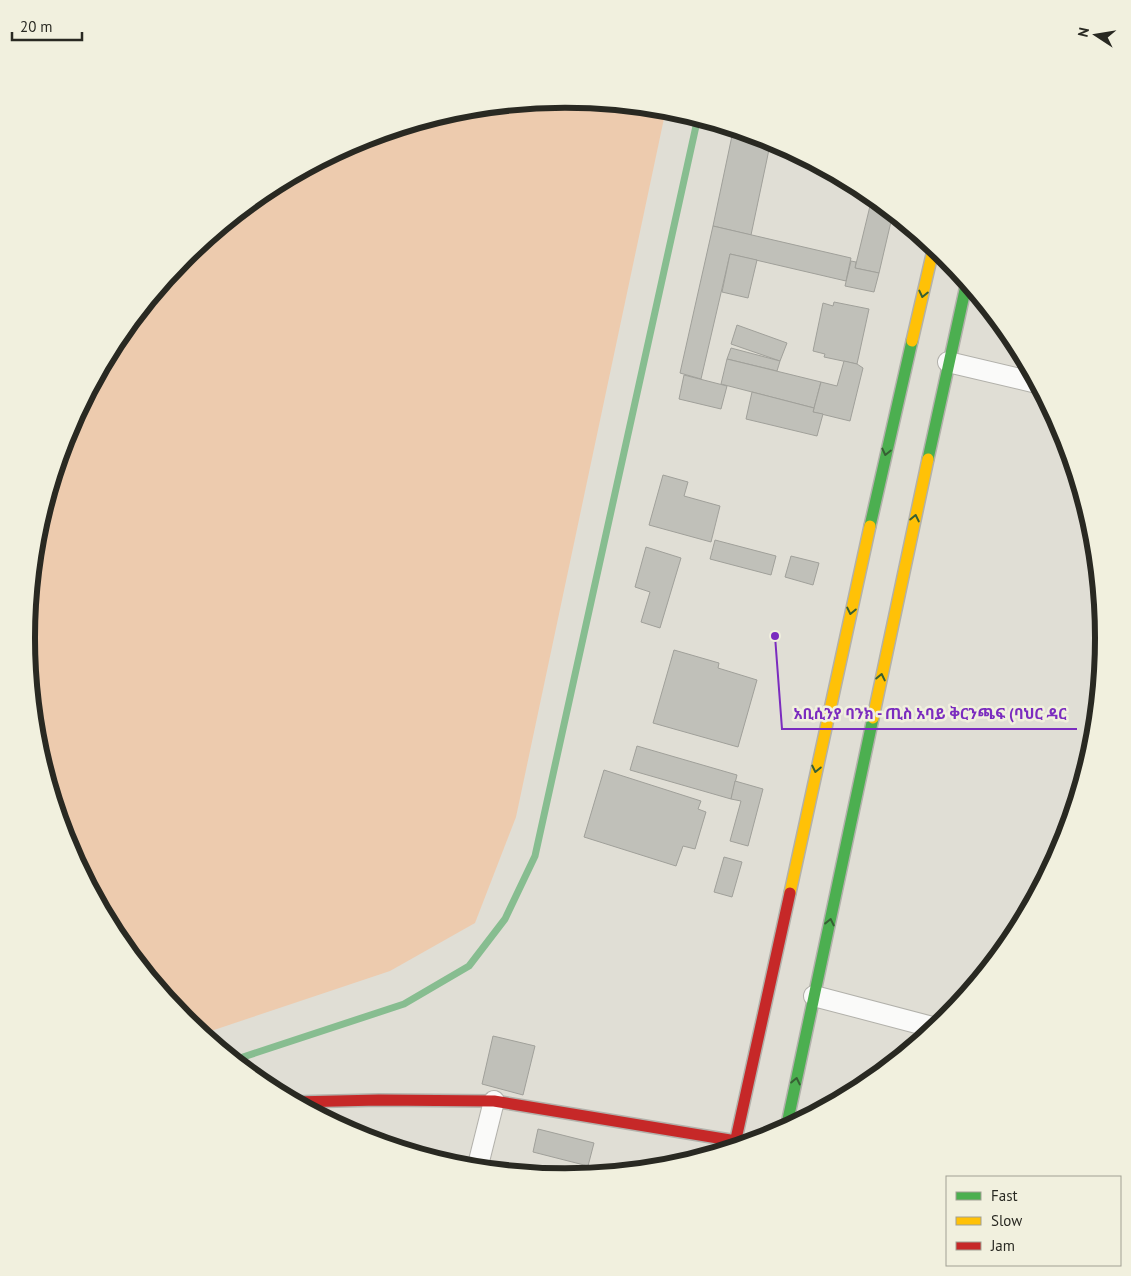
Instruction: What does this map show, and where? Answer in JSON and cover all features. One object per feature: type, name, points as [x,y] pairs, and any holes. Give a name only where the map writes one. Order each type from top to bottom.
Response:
[{"type":"main road","points":[[736,1140],[886,452],[932,255]]},
{"type":"main road","points":[[788,1119],[948,362],[965,289]]},
{"type":"main road","points":[[308,1102],[494,1101],[727,1143]]},
{"type":"street","points":[[948,362],[1029,380]]},
{"type":"street","points":[[814,996],[927,1026]]},
{"type":"street","points":[[479,1161],[494,1101]]},
{"type":"shaded area","points":[[531,109],[600,109],[664,117],[516,817],[475,923],[390,971],[210,1031],[167,988],[124,933],[90,873],[63,809],[45,741],[40,707],[36,673],[36,603],[45,535],[63,467],[75,435],[106,373],[124,343],[167,288],[216,239],[271,197],[300,179],[331,162],[395,136],[428,126],[496,112]]},
{"type":"building","points":[[732,135],[769,148],[751,235],[713,226]]},
{"type":"building","points":[[770,148],[781,153],[769,151]]},
{"type":"building","points":[[870,206],[891,220],[879,273],[855,268]]},
{"type":"building","points":[[713,226],[851,258],[846,281],[730,254],[701,379],[680,373]]},
{"type":"building","points":[[730,254],[757,260],[748,298],[722,292]]},
{"type":"building","points":[[851,261],[856,262],[855,268],[879,273],[874,292],[845,286]]},
{"type":"building","points":[[834,302],[869,309],[857,364],[824,357],[825,354],[813,351],[823,303],[833,306]]},
{"type":"building","points":[[737,325],[787,343],[780,361],[731,344]]},
{"type":"building","points":[[731,348],[780,361],[777,371],[727,359]]},
{"type":"building","points":[[727,359],[821,382],[814,408],[721,384]]},
{"type":"building","points":[[844,361],[857,364],[863,368],[850,421],[813,412],[821,382],[837,386]]},
{"type":"building","points":[[684,375],[727,386],[721,409],[679,399]]},
{"type":"building","points":[[752,392],[814,408],[813,412],[823,414],[817,436],[746,419]]},
{"type":"building","points":[[663,475],[688,482],[684,496],[720,506],[711,542],[649,525]]},
{"type":"building","points":[[715,540],[776,556],[771,575],[710,559]]},
{"type":"building","points":[[646,547],[681,558],[660,628],[641,622],[650,592],[635,587]]},
{"type":"building","points":[[791,556],[819,563],[813,585],[785,577]]},
{"type":"building","points":[[674,650],[719,663],[718,668],[757,680],[738,747],[653,723]]},
{"type":"building","points":[[637,746],[737,775],[731,799],[630,770]]},
{"type":"building","points":[[604,770],[701,801],[698,809],[706,812],[695,849],[683,846],[676,866],[584,837]]},
{"type":"building","points":[[735,781],[763,789],[748,846],[730,841],[741,801],[731,799]]},
{"type":"building","points":[[724,857],[742,862],[732,897],[714,892]]},
{"type":"building","points":[[493,1036],[535,1046],[523,1095],[482,1084]]},
{"type":"building","points":[[538,1129],[594,1143],[588,1166],[533,1152]]},
{"type":"waterway","points":[[241,1058],[404,1004],[469,966],[505,919],[535,856],[696,124]]},
{"type":"traffic: fast","points":[[928,459],[965,289]]},
{"type":"traffic: fast","points":[[870,526],[912,341]]},
{"type":"traffic: fast","points":[[788,1119],[873,718]]},
{"type":"traffic: slow","points":[[912,341],[932,255]]},
{"type":"traffic: slow","points":[[873,718],[928,459]]},
{"type":"traffic: slow","points":[[790,893],[870,526]]},
{"type":"traffic: jam","points":[[736,1140],[790,893]]},
{"type":"traffic: jam","points":[[308,1102],[494,1101],[734,1141]]},
{"type":"place","name":"አቢሲንያ ባንክ - ጢስ አባይ ቅርንጫፍ (ባህር ዳር","points":[[775,636]]}]
